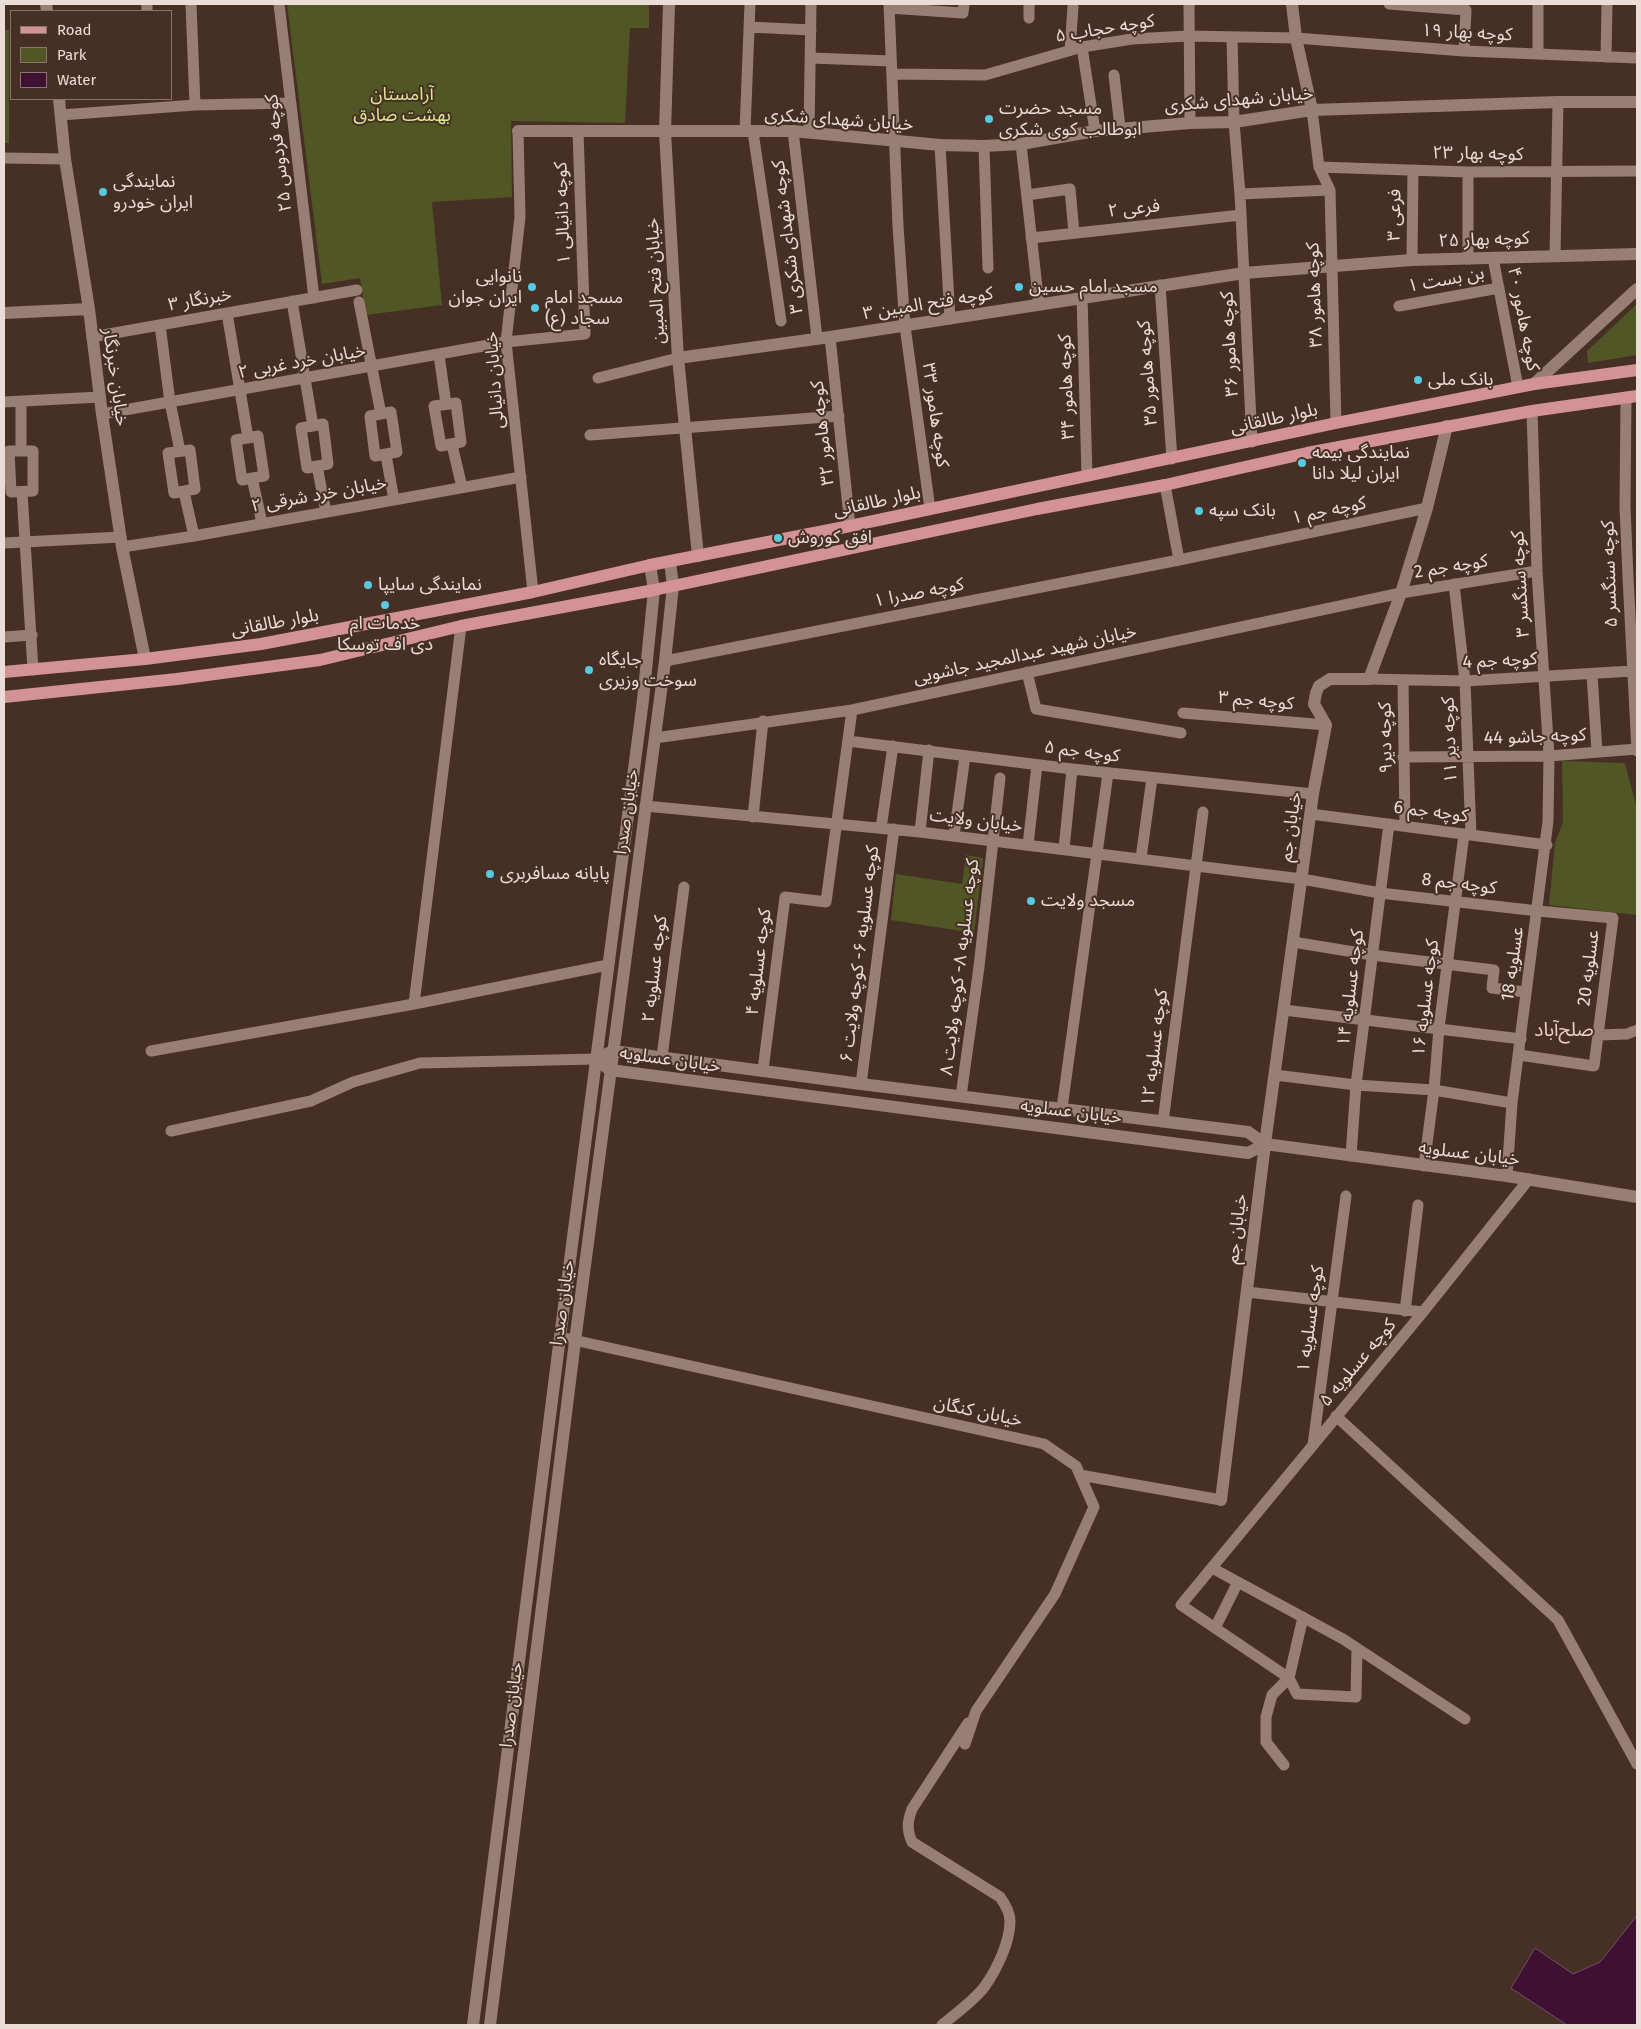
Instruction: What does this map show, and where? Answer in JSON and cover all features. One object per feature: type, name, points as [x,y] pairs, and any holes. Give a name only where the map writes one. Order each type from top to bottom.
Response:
[{"type":"main road","name":"بلوار طالقانی","points":[[4,672],[145,659],[261,644],[533,592],[650,565],[850,526],[1534,384],[1637,370]]},
{"type":"main road","points":[[4,697],[177,679],[320,660],[461,626],[654,590],[1307,454],[1532,411],[1631,397]]},
{"type":"main road","points":[[930,509],[933,532]]},
{"type":"street","points":[[191,4],[195,105]]},
{"type":"street","name":"کوچه فردوس ۲۵","points":[[279,4],[314,298]]},
{"type":"street","name":"خیابان فتح المبین","points":[[669,4],[665,132],[678,358],[698,556]]},
{"type":"street","points":[[750,4],[749,132],[781,320]]},
{"type":"street","points":[[809,132],[811,4]]},
{"type":"street","points":[[1028,4],[1029,18]]},
{"type":"street","points":[[1189,4],[1190,123]]},
{"type":"street","points":[[1292,4],[1296,38],[1312,110]]},
{"type":"street","points":[[1389,4],[1466,10],[1464,51]]},
{"type":"street","points":[[1538,4],[1538,54]]},
{"type":"street","points":[[1606,57],[1607,4]]},
{"type":"street","points":[[889,6],[963,8]]},
{"type":"street","name":"کوچه هامور ۳۳","points":[[889,6],[894,140],[905,326],[930,509]]},
{"type":"street","points":[[1070,50],[1073,7]]},
{"type":"street","points":[[749,27],[811,30]]},
{"type":"street","name":"کوچه حجاب ۵","points":[[892,74],[985,75],[1082,47],[1132,39],[1188,36],[1296,38]]},
{"type":"street","name":"کوچه هامور ۳۶","points":[[1232,37],[1234,122],[1240,194],[1252,442]]},
{"type":"street","name":"کوچه بهار ۱۹","points":[[1296,38],[1464,51],[1637,58]]},
{"type":"street","points":[[1082,47],[1095,131]]},
{"type":"street","points":[[811,58],[891,61]]},
{"type":"street","points":[[1114,74],[1120,128]]},
{"type":"street","name":"خیابان خبرنگار","points":[[59,100],[65,159],[89,309],[102,414],[122,542],[145,659]]},
{"type":"street","points":[[1556,255],[1555,172],[1558,102]]},
{"type":"street","name":"خیابان شهدای شکری","points":[[665,132],[793,131],[940,145],[984,146],[1021,144],[1120,128],[1234,122],[1312,110],[1558,102],[1637,102]]},
{"type":"street","points":[[61,115],[151,104],[291,104]]},
{"type":"street","name":"کوچه هامور ۳۸","points":[[1312,110],[1319,167],[1330,190],[1336,424]]},
{"type":"street","name":"کوچه شهدای شکری ۳","points":[[793,131],[824,338]]},
{"type":"street","name":"خیابان دانیالی","points":[[533,592],[506,342],[520,216],[518,132],[665,132]]},
{"type":"street","name":"کوچه دانیالی ۱","points":[[506,342],[585,334],[578,132]]},
{"type":"street","points":[[1021,144],[1039,305]]},
{"type":"street","points":[[940,145],[950,319]]},
{"type":"street","points":[[984,146],[988,268]]},
{"type":"street","points":[[4,158],[65,159]]},
{"type":"street","name":"کوچه بهار ۲۳","points":[[1319,167],[1468,172],[1637,171]]},
{"type":"street","name":"فرعی ۳","points":[[1412,260],[1413,170]]},
{"type":"street","points":[[1468,172],[1468,259]]},
{"type":"street","points":[[1027,195],[1070,189],[1074,233]]},
{"type":"street","points":[[1240,194],[1330,190]]},
{"type":"street","name":"فرعی ۲","points":[[1031,238],[1241,215]]},
{"type":"street","name":"کوچه بهار ۲۵","points":[[1331,266],[1412,260],[1637,254]]},
{"type":"street","name":"کوچه هامور ۴۰","points":[[1493,258],[1518,388]]},
{"type":"street","name":"کوچه فتح المبین ۳","points":[[678,358],[905,326],[1244,273],[1331,266]]},
{"type":"street","name":"کوچه هامور ۳۵","points":[[1160,285],[1172,459]]},
{"type":"street","name":"بن بست ۱","points":[[1399,306],[1499,288]]},
{"type":"street","points":[[1534,384],[1637,289]]},
{"type":"street","name":"خبرنگار ۳","points":[[92,337],[357,290]]},
{"type":"street","name":"کوچه هامور ۳۴","points":[[1082,297],[1087,476]]},
{"type":"street","points":[[292,302],[306,378],[312,426]]},
{"type":"street","points":[[359,302],[381,414]]},
{"type":"street","points":[[4,314],[89,309]]},
{"type":"street","points":[[227,313],[238,390],[248,438]]},
{"type":"street","points":[[160,325],[170,402],[180,451]]},
{"type":"street","name":"کوچه هامور ۳۲","points":[[824,338],[839,416],[850,526]]},
{"type":"street","name":"خیابان خرد غربی ۲","points":[[102,414],[506,342]]},
{"type":"street","points":[[439,355],[446,404]]},
{"type":"street","points":[[598,378],[678,358]]},
{"type":"street","points":[[4,402],[100,397]]},
{"type":"street","name":"کوچه سنگسر ۵","points":[[1631,397],[1625,507],[1632,577],[1632,671],[1637,749]]},
{"type":"street","points":[[21,451],[22,402]]},
{"type":"street","points":[[456,403],[461,442],[452,445],[441,446],[434,406],[456,403]]},
{"type":"street","name":"کوچه سنگسر ۳","points":[[1532,411],[1536,571],[1549,756]]},
{"type":"street","points":[[391,412],[397,452],[375,456],[370,416],[381,414],[391,412]]},
{"type":"street","points":[[590,435],[839,416]]},
{"type":"street","points":[[323,424],[328,464],[317,466],[307,468],[301,428],[323,424]]},
{"type":"street","points":[[1326,725],[1314,704],[1316,693],[1320,686],[1330,679],[1369,679],[1401,593],[1427,508],[1447,426]]},
{"type":"street","points":[[258,436],[264,476],[252,478],[242,480],[236,440],[258,436]]},
{"type":"street","points":[[452,445],[462,487]]},
{"type":"street","points":[[190,450],[196,489],[184,492],[174,493],[168,453],[190,450]]},
{"type":"street","points":[[9,451],[33,451],[33,491],[22,492],[11,492],[9,451]]},
{"type":"street","points":[[386,455],[394,500]]},
{"type":"street","points":[[317,466],[326,512]]},
{"type":"street","name":"خیابان خرد شرقی ۲","points":[[4,544],[122,542],[194,536],[521,477]]},
{"type":"street","points":[[252,478],[262,523]]},
{"type":"street","points":[[1165,484],[1179,560]]},
{"type":"street","points":[[22,492],[33,670]]},
{"type":"street","points":[[184,492],[194,536]]},
{"type":"street","points":[[1625,507],[1637,507]]},
{"type":"street","name":"کوچه جم ۱","points":[[1179,560],[1427,508]]},
{"type":"street","name":"کوچه صدرا ۱","points":[[666,661],[1179,560]]},
{"type":"street","name":"خیابان صدرا","points":[[490,2025],[575,1341],[659,701],[666,661],[673,586],[670,562]]},
{"type":"street","name":"خیابان صدرا","points":[[473,2025],[643,700],[654,590],[650,565]]},
{"type":"street","name":"کوچه جم 2","points":[[1401,593],[1536,571]]},
{"type":"street","name":"کوچه دیر ۱۱","points":[[1454,584],[1465,681],[1468,757],[1467,834]]},
{"type":"street","name":"خیابان شهید عبدالمجید جاشویی","points":[[655,738],[852,710],[1401,593]]},
{"type":"street","points":[[414,1004],[461,626]]},
{"type":"street","points":[[4,637],[32,635]]},
{"type":"street","name":"کوچه جم 4","points":[[1369,679],[1465,681],[1632,671]]},
{"type":"street","points":[[1027,672],[1036,709],[1181,733]]},
{"type":"street","points":[[1592,674],[1597,752]]},
{"type":"street","name":"کوچه دیر۹","points":[[1403,680],[1405,826]]},
{"type":"street","points":[[643,700],[659,701]]},
{"type":"street","points":[[836,825],[852,710]]},
{"type":"street","name":"کوچه جم ۳","points":[[1183,713],[1326,725]]},
{"type":"street","points":[[753,817],[763,722]]},
{"type":"street","name":"خیابان جم","points":[[1247,1292],[1293,942],[1326,725]]},
{"type":"street","name":"کوچه جم ۵","points":[[848,741],[1072,769],[1314,794]]},
{"type":"street","points":[[881,828],[893,746]]},
{"type":"street","name":"کوچه جاشو 44","points":[[1404,757],[1549,756],[1637,749]]},
{"type":"street","points":[[920,832],[929,750]]},
{"type":"street","points":[[954,836],[965,756]]},
{"type":"street","name":"عسلویه 18","points":[[1507,1176],[1512,1103],[1547,845],[1549,756]]},
{"type":"street","points":[[1028,845],[1037,765]]},
{"type":"street","points":[[1064,849],[1072,769]]},
{"type":"street","points":[[1062,1108],[1099,854],[1108,773]]},
{"type":"street","name":"کوچه عسلویه ۸- کوچه ولایت ۸","points":[[961,1096],[979,967],[1000,778]]},
{"type":"street","points":[[1141,858],[1152,778]]},
{"type":"street","name":"خیابان ولایت","points":[[645,806],[894,829],[1302,879]]},
{"type":"street","name":"کوچه عسلویه ۱۲","points":[[1163,1122],[1202,812]]},
{"type":"street","name":"کوچه جم 6","points":[[1311,814],[1547,845]]},
{"type":"street","name":"کوچه عسلویه ۱۴","points":[[1351,1156],[1356,1085],[1389,824]]},
{"type":"street","name":"کوچه عسلویه ۴","points":[[763,1070],[785,898],[826,902],[836,825]]},
{"type":"street","name":"کوچه عسلویه ۶- کوچه ولایت ۶","points":[[861,1084],[894,829]]},
{"type":"street","name":"کوچه عسلویه ۱۶","points":[[1424,1166],[1455,901],[1467,834]]},
{"type":"street","points":[[622,858],[638,860]]},
{"type":"street","name":"کوچه جم 8","points":[[1302,879],[1380,893],[1613,918]]},
{"type":"street","name":"کوچه عسلویه ۲","points":[[662,1057],[684,886]]},
{"type":"street","name":"عسلویه 20","points":[[1518,1055],[1594,1066],[1613,918]]},
{"type":"street","points":[[1293,942],[1372,955],[1494,970],[1492,988],[1526,992]]},
{"type":"street","points":[[151,1051],[414,1004],[608,965]]},
{"type":"street","points":[[1284,1010],[1521,1039]]},
{"type":"street","points":[[1598,1035],[1627,1034],[1637,1030]]},
{"type":"street","name":"خیابان عسلویه","points":[[1265,1144],[1248,1153],[610,1070],[596,1058],[613,1051],[1248,1132],[1265,1144],[1507,1176],[1637,1197]]},
{"type":"street","points":[[171,1131],[311,1102],[353,1082],[420,1063],[596,1058]]},
{"type":"street","points":[[1275,1075],[1356,1085],[1434,1090],[1512,1103]]},
{"type":"street","name":"کوچه عسلویه ۵","points":[[1215,1628],[1181,1605],[1423,1312],[1528,1179]]},
{"type":"street","name":"کوچه عسلویه ۱","points":[[1312,1446],[1346,1196]]},
{"type":"street","points":[[1405,1311],[1418,1205]]},
{"type":"street","points":[[1080,1475],[1221,1500],[1247,1292],[1423,1312]]},
{"type":"street","name":"خیابان کنگان","points":[[560,1337],[1044,1444],[1076,1466],[1094,1506],[1055,1594],[976,1711],[965,1744]]},
{"type":"street","points":[[1336,1416],[1558,1620],[1637,1764]]},
{"type":"street","points":[[1212,1568],[1343,1639],[1465,1719]]},
{"type":"street","points":[[529,1578],[545,1580]]},
{"type":"street","points":[[1238,1582],[1215,1628],[1289,1678],[1298,1694],[1356,1697],[1357,1649]]},
{"type":"street","points":[[1284,1765],[1266,1742],[1266,1718],[1272,1695],[1289,1678],[1303,1617]]},
{"type":"street","points":[[942,2025],[985,1987],[999,1961],[1008,1936],[1010,1921],[1008,1908],[1000,1897],[912,1842],[908,1832],[912,1809],[976,1711]]},
{"type":"street","points":[[511,1721],[528,1722]]},
{"type":"street","points":[[490,1885],[507,1887]]},
{"type":"green space","name":"آرامستان بهشت صادق","points":[[287,4],[657,4],[649,5],[649,28],[630,28],[625,123],[511,121],[512,197],[432,202],[442,305],[366,315],[360,278],[322,284]]},
{"type":"green space","points":[[4,30],[9,30],[9,143],[4,143]]},
{"type":"green space","points":[[1637,304],[1637,355],[1588,363],[1587,351]]},
{"type":"green space","points":[[1562,761],[1625,763],[1637,809],[1637,915],[1549,905],[1555,843],[1563,822]]},
{"type":"green space","points":[[966,855],[983,858],[974,933],[891,920],[896,874],[962,884]]},
{"type":"water","points":[[1637,1916],[1637,2025],[1567,2025],[1511,1988],[1535,1948],[1573,1974],[1600,1962]]},
{"type":"place","name":"مسجد حضرت ابوطالب کوی شکری","points":[[989,119]]},
{"type":"place","name":"نمایندگی ایران خودرو","points":[[103,192]]},
{"type":"place","name":"نانوایی ایران جوان","points":[[532,287]]},
{"type":"place","name":"مسجد امام حسین","points":[[1019,287]]},
{"type":"place","name":"مسجد امام سجاد (ع)","points":[[535,308]]},
{"type":"place","name":"بانک ملی","points":[[1418,380]]},
{"type":"place","name":"نمایندگی بیمه ایران لیلا دانا","points":[[1302,463]]},
{"type":"place","name":"بانک سپه","points":[[1199,511]]},
{"type":"place","name":"افق کوروش","points":[[778,538]]},
{"type":"place","name":"نمایندگی سایپا","points":[[368,585]]},
{"type":"place","name":"خدمات ام دی اف توسکا","points":[[385,605]]},
{"type":"place","name":"جایگاه سوخت وزیری","points":[[589,670]]},
{"type":"place","name":"پایانه مسافربری","points":[[490,874]]},
{"type":"place","name":"مسجد ولایت","points":[[1031,901]]},
{"type":"district","name":"صلح‌آباد","points":[[1564,1031]]}]
